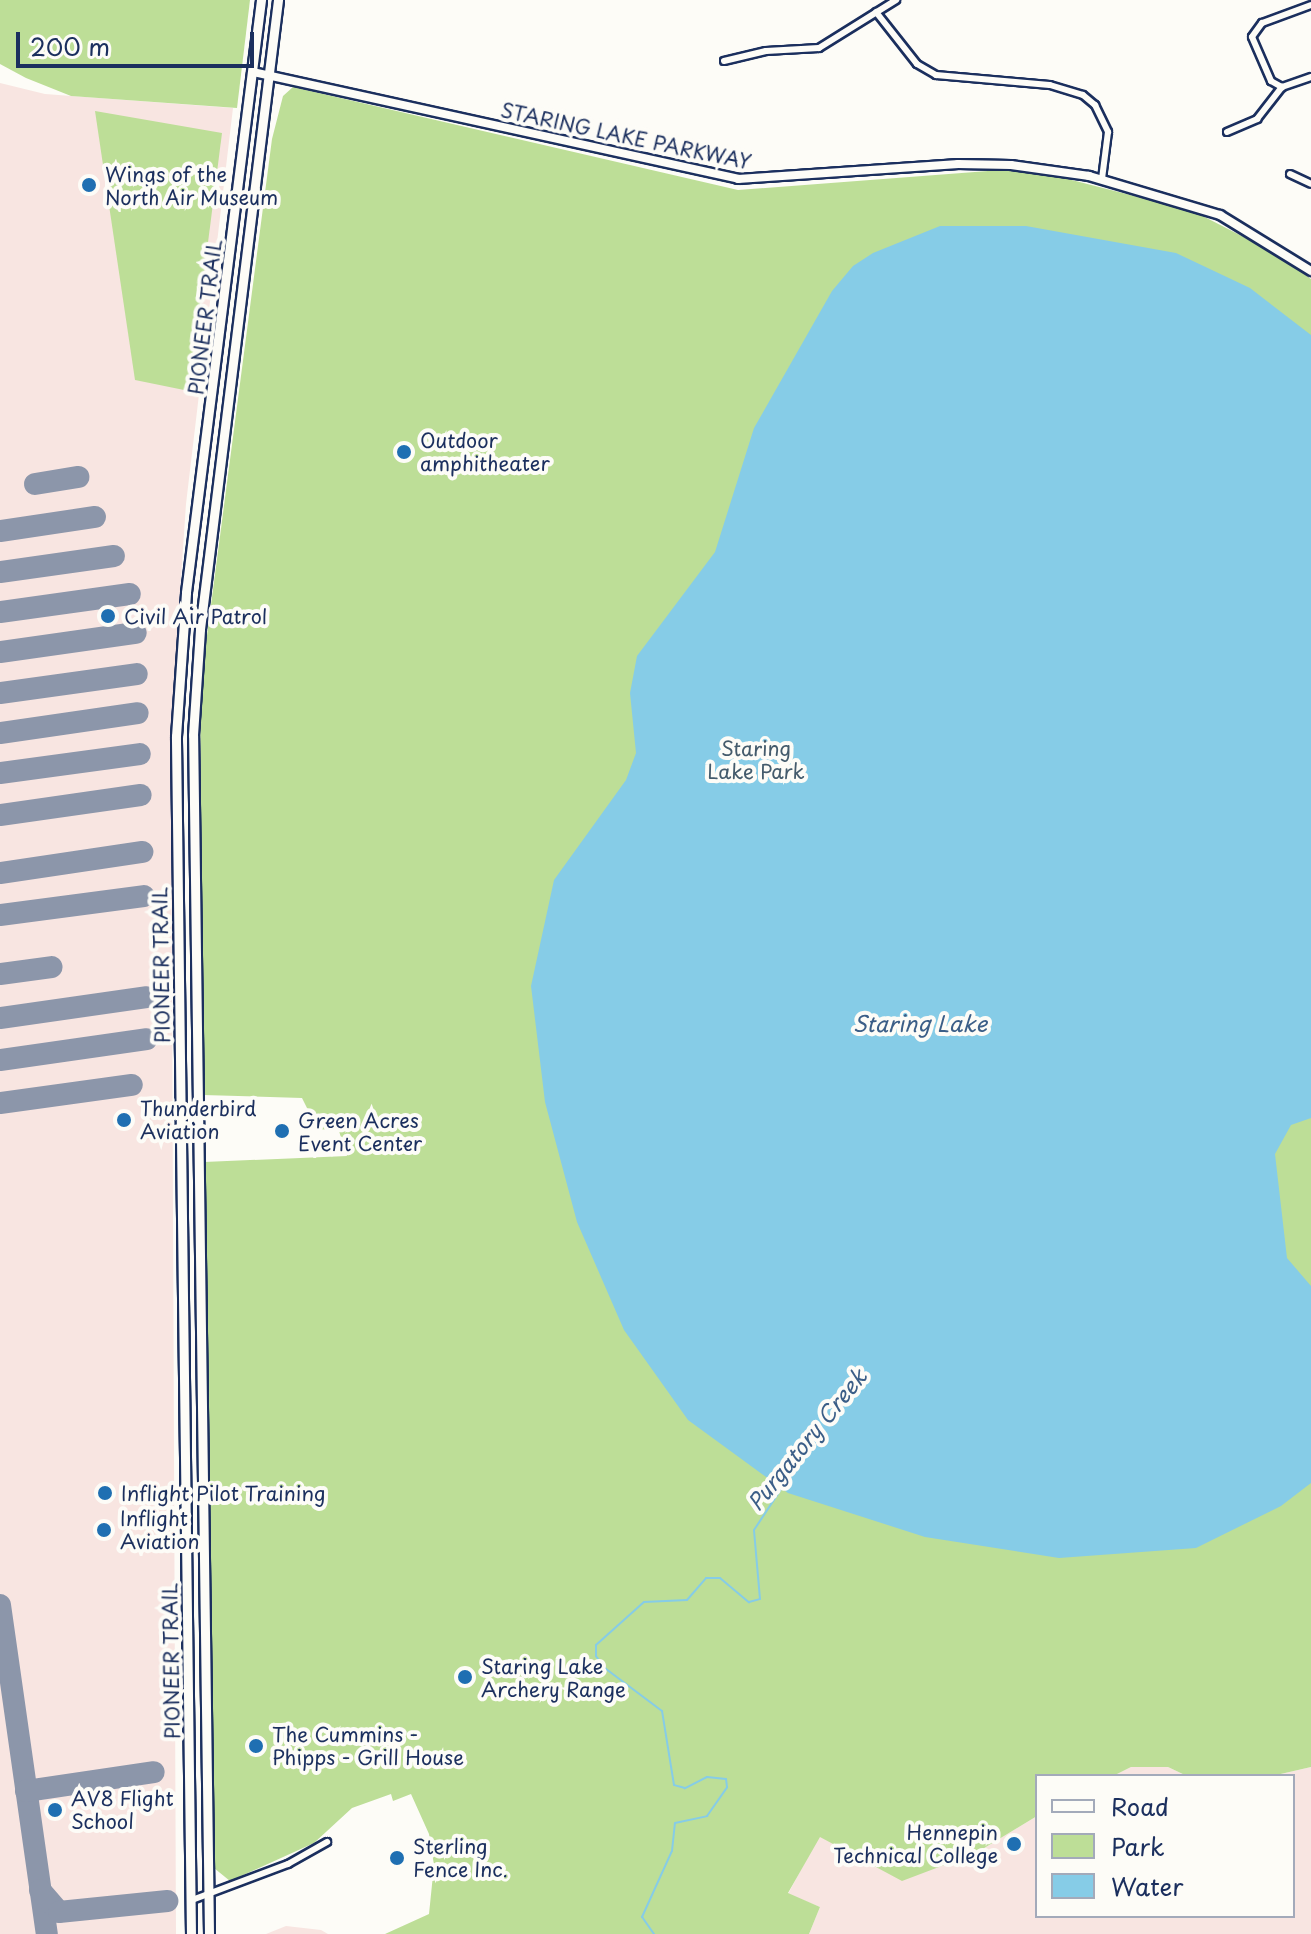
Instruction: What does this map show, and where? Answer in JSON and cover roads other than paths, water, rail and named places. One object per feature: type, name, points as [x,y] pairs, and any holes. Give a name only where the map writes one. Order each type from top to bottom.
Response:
[{"type":"main road","name":"PIONEER TRAIL","points":[[191,1934],[176,736],[185,604],[261,0]]},
{"type":"main road","name":"PIONEER TRAIL","points":[[209,1934],[193,735],[201,617],[278,0]]},
{"type":"street","points":[[724,61],[766,51],[819,48],[896,0]]},
{"type":"street","points":[[1282,87],[1264,72],[1252,37],[1262,23],[1311,5]]},
{"type":"street","points":[[876,12],[914,60],[936,75],[1050,85],[1083,95],[1095,105],[1108,132],[1102,179]]},
{"type":"street","name":"STARING LAKE PARKWAY","points":[[253,72],[738,179],[985,163],[1102,179],[1220,215],[1311,271]]},
{"type":"street","points":[[1227,132],[1257,119],[1282,87],[1311,77]]},
{"type":"street","points":[[1290,174],[1311,184]]},
{"type":"street","points":[[192,1900],[288,1864],[327,1842]]},
{"type":"water","name":"Staring Lake","points":[[940,226],[1026,226],[1176,253],[1250,288],[1311,335],[1311,1118],[1291,1125],[1275,1154],[1287,1258],[1311,1286],[1311,1483],[1281,1506],[1196,1548],[1059,1558],[925,1537],[788,1493],[688,1420],[624,1330],[577,1222],[545,1102],[531,986],[554,880],[626,780],[636,753],[630,693],[637,656],[715,552],[754,428],[832,291],[853,266],[873,253]]},
{"type":"waterway","name":"Purgatory Creek","points":[[654,1934],[642,1917],[672,1851],[675,1823],[707,1816],[727,1787],[726,1779],[707,1777],[685,1788],[674,1785],[662,1711],[606,1669],[596,1656],[596,1645],[644,1602],[687,1600],[706,1578],[720,1578],[749,1602],[760,1599],[754,1530],[781,1489]]},
{"type":"place","name":"Wings of the North Air Museum","points":[[89,185]]},
{"type":"place","name":"Outdoor amphitheater","points":[[404,452]]},
{"type":"place","name":"Civil Air Patrol","points":[[108,616]]},
{"type":"place","name":"Thunderbird Aviation","points":[[124,1120]]},
{"type":"place","name":"Green Acres Event Center","points":[[282,1131]]},
{"type":"place","name":"Inflight Pilot Training","points":[[105,1493]]},
{"type":"place","name":"Inflight Aviation","points":[[104,1530]]},
{"type":"place","name":"Staring Lake Archery Range","points":[[465,1677]]},
{"type":"place","name":"The Cummins - Phipps - Grill House","points":[[256,1746]]},
{"type":"place","name":"AV8 Flight School","points":[[55,1810]]},
{"type":"place","name":"Hennepin Technical College","points":[[1014,1844]]},
{"type":"place","name":"Sterling Fence Inc.","points":[[397,1858]]},
{"type":"park label","name":"Staring Lake Park","points":[[756,760]]}]
